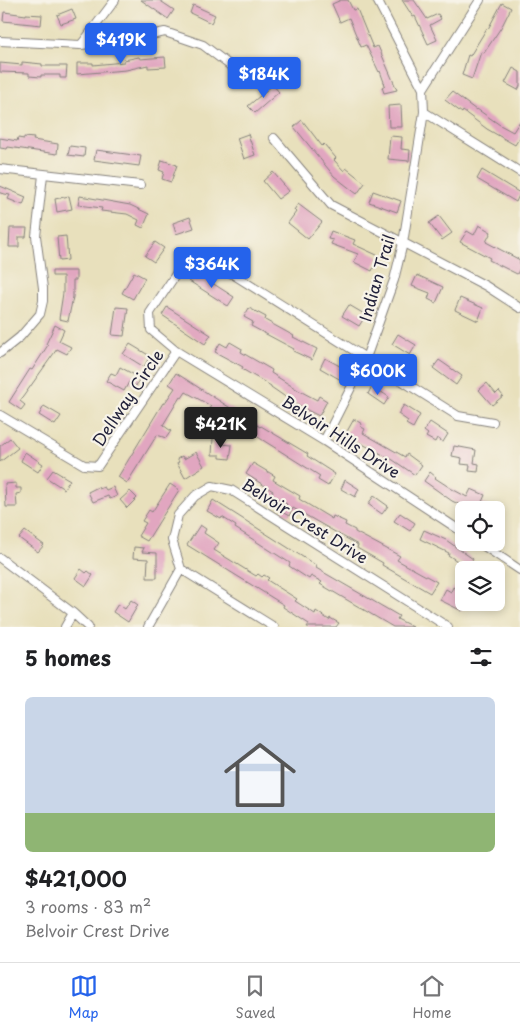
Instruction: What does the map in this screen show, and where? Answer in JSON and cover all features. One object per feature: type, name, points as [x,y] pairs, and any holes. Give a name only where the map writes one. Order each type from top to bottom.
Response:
[{"type":"street","points":[[81,45],[115,0]]},
{"type":"street","points":[[377,0],[423,89]]},
{"type":"street","points":[[423,89],[480,0]]},
{"type":"street","points":[[0,41],[81,45],[132,39],[165,32],[203,45],[232,67]]},
{"type":"street","name":"Indian Trail","points":[[324,441],[366,358],[394,280],[403,243],[424,112],[423,89]]},
{"type":"street","points":[[424,112],[520,172]]},
{"type":"street","points":[[274,138],[331,205],[486,286],[520,308]]},
{"type":"street","points":[[0,169],[140,185]]},
{"type":"street","points":[[0,353],[20,337],[40,314],[43,288],[36,236],[43,175]]},
{"type":"street","name":"Belvoir Hills Drive","points":[[366,358],[199,253],[186,259],[150,313],[151,330],[176,351],[324,441],[455,527]]},
{"type":"street","name":"Dellway Circle","points":[[0,415],[84,465],[98,466],[176,351]]},
{"type":"street","points":[[366,358],[458,416],[493,422]]},
{"type":"street","name":"Belvoir Crest Drive","points":[[181,569],[172,540],[178,515],[195,496],[212,486],[231,490],[448,627]]},
{"type":"street","points":[[492,551],[520,570]]},
{"type":"street","points":[[0,558],[74,613],[88,627]]},
{"type":"street","points":[[148,627],[181,569],[274,627]]},
{"type":"street","points":[[65,627],[74,613]]},
{"type":"building","points":[[141,0],[159,0],[174,10],[168,19]]},
{"type":"building","points":[[341,0],[348,0],[353,10],[357,9],[373,48],[378,46],[397,90],[384,93],[382,87],[385,85],[380,71],[366,45],[361,47],[349,18],[340,22],[332,4]]},
{"type":"building","points":[[402,0],[414,0],[427,19],[438,14],[441,19],[430,25],[437,40],[428,44],[415,16],[413,17]]},
{"type":"building","points":[[502,3],[511,8],[502,26],[484,53],[481,52],[472,79],[462,75],[468,55],[470,56],[488,29]]},
{"type":"building","points":[[193,5],[215,15],[211,23],[190,13]]},
{"type":"building","points":[[72,9],[76,19],[61,24],[57,15]]},
{"type":"building","points":[[4,12],[42,15],[41,25],[3,21]]},
{"type":"building","points":[[139,57],[140,59],[165,57],[166,67],[148,68],[148,65],[126,70],[77,74],[77,63],[93,63],[93,65],[124,62],[124,60]]},
{"type":"building","points":[[22,62],[42,64],[42,66],[67,66],[66,78],[60,78],[60,75],[41,75],[41,77],[29,76],[29,73],[0,72],[0,63],[22,65]]},
{"type":"building","points":[[513,68],[520,72],[520,86],[518,90],[505,83]]},
{"type":"building","points":[[273,85],[279,92],[255,113],[248,106]]},
{"type":"building","points":[[452,92],[476,110],[513,132],[520,121],[520,137],[515,145],[487,129],[463,111],[462,113],[445,100]]},
{"type":"building","points":[[401,105],[402,127],[389,127],[388,106]]},
{"type":"building","points":[[302,120],[322,146],[324,144],[336,158],[334,160],[344,171],[346,168],[365,183],[357,194],[334,176],[294,127]]},
{"type":"building","points":[[248,134],[255,155],[244,159],[237,138]]},
{"type":"building","points":[[390,136],[402,137],[401,149],[410,150],[409,161],[388,159]]},
{"type":"building","points":[[24,137],[58,144],[57,154],[8,147],[7,149],[0,148],[0,138],[17,141],[18,138],[24,139]]},
{"type":"building","points":[[70,146],[85,148],[84,157],[68,155]]},
{"type":"building","points":[[96,150],[141,156],[139,166],[94,160]]},
{"type":"building","points":[[162,160],[177,165],[171,182],[162,179],[164,172],[159,170]]},
{"type":"building","points":[[482,170],[520,193],[516,202],[477,179]]},
{"type":"building","points":[[273,172],[289,191],[278,199],[263,181]]},
{"type":"building","points":[[0,186],[26,197],[23,205],[8,199],[10,195],[0,193]]},
{"type":"building","points":[[373,191],[401,201],[397,212],[369,202]]},
{"type":"building","points":[[69,196],[72,209],[57,212],[55,199]]},
{"type":"building","points":[[80,196],[130,205],[149,214],[143,228],[137,225],[139,220],[127,214],[101,211],[102,208],[78,205]]},
{"type":"building","points":[[298,204],[322,222],[308,239],[288,223],[296,212],[294,210]]},
{"type":"building","points":[[439,216],[452,233],[442,240],[429,223]]},
{"type":"building","points":[[190,217],[194,228],[176,234],[173,223]]},
{"type":"building","points":[[479,225],[491,232],[486,242],[520,260],[520,268],[517,274],[460,242],[467,231],[474,235]]},
{"type":"building","points":[[10,228],[27,228],[26,237],[19,237],[19,247],[9,247]]},
{"type":"building","points":[[331,231],[355,240],[353,244],[379,256],[372,271],[354,262],[358,254],[331,244],[333,240],[328,239]]},
{"type":"building","points":[[66,236],[68,260],[59,261],[57,237]]},
{"type":"building","points":[[155,242],[164,248],[154,262],[145,256]]},
{"type":"building","points":[[52,271],[76,271],[76,280],[73,280],[73,297],[68,321],[59,319],[63,293],[63,276],[52,276]]},
{"type":"building","points":[[134,272],[145,278],[133,299],[122,293]]},
{"type":"building","points":[[195,272],[234,297],[228,306],[189,281]]},
{"type":"building","points":[[417,275],[443,287],[436,303],[428,299],[430,293],[412,286]]},
{"type":"building","points":[[460,298],[483,308],[478,321],[455,310]]},
{"type":"building","points":[[349,305],[366,315],[359,326],[342,316]]},
{"type":"building","points":[[116,307],[128,308],[124,336],[112,335]]},
{"type":"building","points":[[167,307],[211,335],[205,344],[162,315]]},
{"type":"building","points":[[249,308],[266,317],[265,320],[293,337],[317,349],[312,360],[251,326],[253,322],[244,317]]},
{"type":"building","points":[[55,325],[64,330],[59,341],[71,347],[67,354],[57,349],[20,401],[25,405],[21,410],[9,402],[48,345],[46,344]]},
{"type":"building","points":[[398,334],[416,345],[410,355],[392,344]]},
{"type":"building","points":[[230,342],[242,349],[241,352],[272,370],[271,373],[298,390],[317,400],[319,396],[327,401],[319,416],[297,405],[271,386],[242,369],[243,367],[215,352],[220,343],[227,347]]},
{"type":"building","points":[[130,344],[150,356],[144,367],[123,354]]},
{"type":"building","points":[[325,358],[347,370],[341,380],[320,368]]},
{"type":"building","points":[[439,360],[462,376],[456,385],[433,368]]},
{"type":"building","points":[[120,367],[140,378],[136,386],[129,382],[124,391],[106,381],[111,373],[116,375]]},
{"type":"building","points":[[176,373],[260,427],[308,454],[307,456],[335,474],[328,486],[318,480],[320,476],[218,412],[215,418],[206,413],[211,406],[186,392],[182,398],[180,397],[163,425],[171,431],[166,438],[157,435],[127,483],[118,477],[163,403],[175,388],[169,384]]},
{"type":"building","points":[[487,383],[496,394],[499,391],[503,396],[492,405],[479,390]]},
{"type":"building","points":[[372,386],[389,397],[384,405],[368,394]]},
{"type":"building","points":[[404,405],[420,415],[413,428],[406,424],[408,421],[398,414]]},
{"type":"building","points":[[44,406],[61,416],[55,425],[39,415]]},
{"type":"building","points":[[354,419],[362,424],[361,427],[365,429],[363,433],[405,457],[407,454],[422,465],[415,475],[393,460],[345,435]]},
{"type":"building","points":[[430,422],[448,434],[443,442],[437,438],[435,442],[426,437],[428,434],[424,431]]},
{"type":"building","points":[[10,438],[18,448],[0,462],[0,446]]},
{"type":"building","points":[[213,438],[223,439],[222,444],[232,445],[230,459],[220,458],[220,455],[212,455]]},
{"type":"building","points":[[454,446],[476,450],[474,463],[479,464],[478,472],[469,471],[470,465],[461,464],[462,458],[452,456]]},
{"type":"building","points":[[25,452],[43,464],[38,472],[21,461]]},
{"type":"building","points":[[196,452],[204,466],[185,478],[177,463],[179,462],[177,459],[182,456],[184,459]]},
{"type":"building","points":[[253,463],[275,476],[273,480],[300,496],[299,499],[332,519],[333,516],[346,522],[345,525],[355,530],[355,532],[400,556],[397,560],[437,582],[430,593],[382,565],[383,563],[357,548],[358,545],[293,508],[289,516],[282,512],[287,504],[271,495],[273,491],[246,474]]},
{"type":"building","points":[[53,470],[70,480],[64,489],[47,478]]},
{"type":"building","points":[[430,472],[435,478],[467,497],[471,489],[485,495],[482,501],[455,502],[424,481]]},
{"type":"building","points":[[345,480],[359,489],[355,497],[341,489]]},
{"type":"building","points":[[16,483],[16,488],[21,488],[21,493],[16,494],[17,507],[6,507],[5,484]]},
{"type":"building","points":[[170,484],[179,490],[147,541],[138,536],[146,523],[142,521],[149,510],[152,512]]},
{"type":"building","points":[[98,487],[99,489],[104,487],[106,490],[113,487],[117,496],[110,499],[108,496],[93,502],[88,492]]},
{"type":"building","points":[[130,491],[137,498],[127,508],[120,500]]},
{"type":"building","points":[[374,496],[388,506],[382,514],[368,504]]},
{"type":"building","points":[[213,500],[317,566],[316,568],[399,616],[397,619],[413,627],[393,627],[320,584],[322,582],[311,576],[309,579],[289,566],[290,563],[235,528],[236,526],[222,517],[221,519],[207,511]]},
{"type":"building","points":[[400,513],[415,523],[410,531],[394,521]]},
{"type":"building","points":[[200,525],[206,529],[204,533],[219,543],[214,550],[256,576],[258,574],[269,578],[267,580],[297,599],[295,601],[315,614],[316,611],[329,620],[330,618],[339,623],[336,627],[307,627],[309,624],[283,607],[284,605],[187,545]]},
{"type":"building","points":[[424,530],[446,540],[455,546],[455,551],[462,551],[473,559],[472,561],[457,561],[448,555],[449,553],[420,539]]},
{"type":"building","points":[[25,531],[44,545],[38,552],[19,538]]},
{"type":"building","points":[[134,547],[144,548],[142,552],[157,553],[157,578],[147,578],[148,559],[133,558]]},
{"type":"building","points":[[81,569],[93,575],[86,586],[75,578]]},
{"type":"building","points":[[453,587],[455,588],[455,608],[440,600],[446,589],[451,592]]},
{"type":"building","points":[[131,600],[138,605],[128,622],[113,612],[118,604],[125,609]]}]
